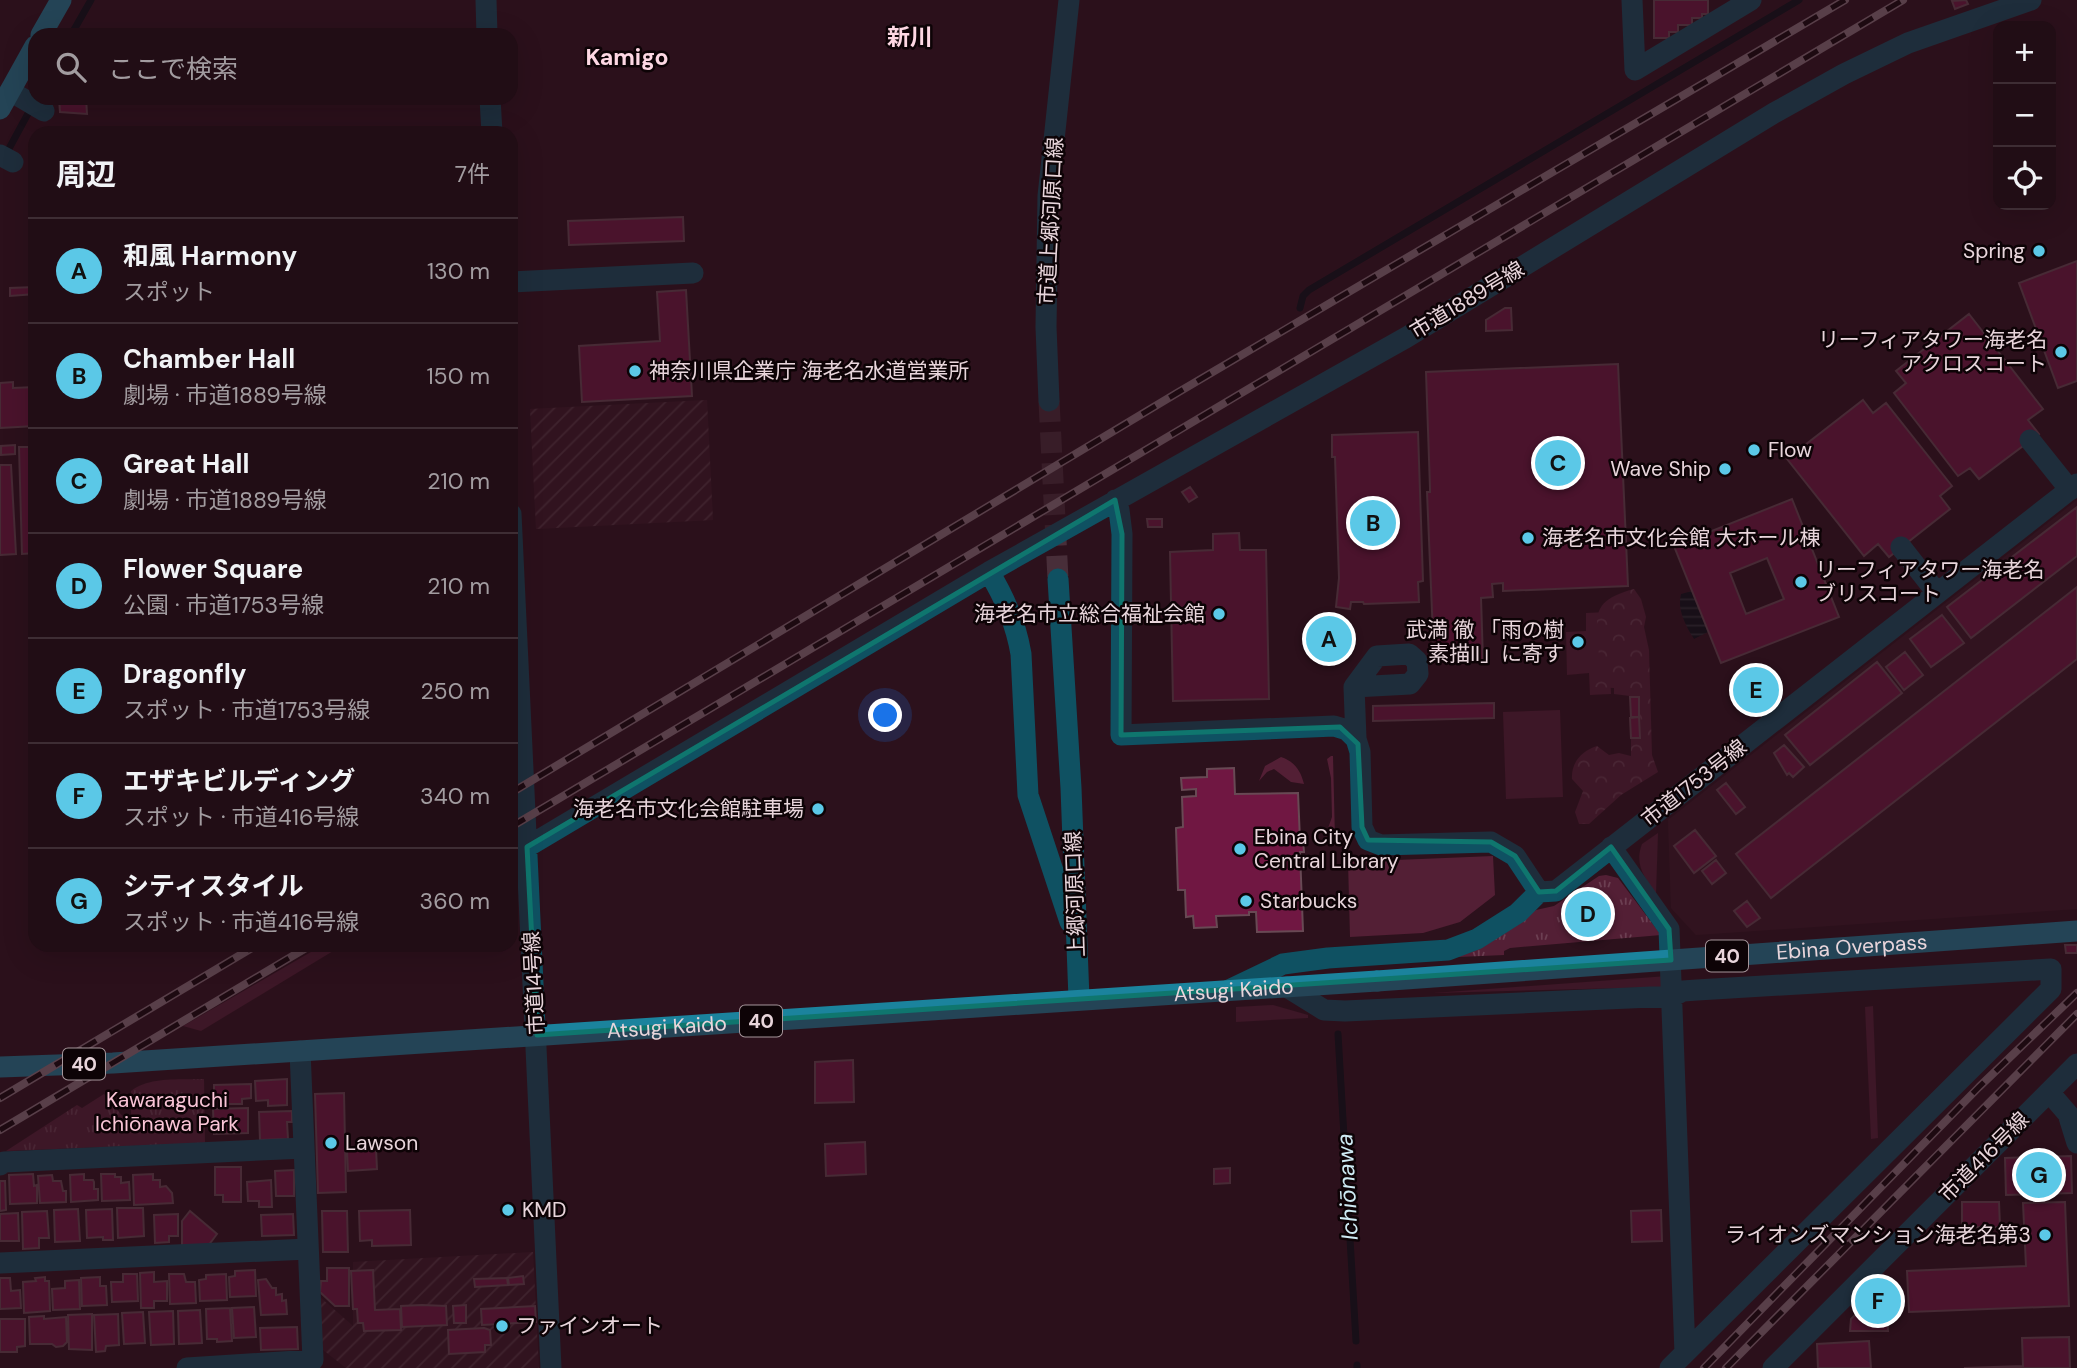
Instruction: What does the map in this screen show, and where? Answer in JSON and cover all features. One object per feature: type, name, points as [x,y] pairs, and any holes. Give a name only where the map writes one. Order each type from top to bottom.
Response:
[{"type":"main road","points":[[45,28],[61,0]]},
{"type":"main road","points":[[24,104],[28,83]]},
{"type":"main road","name":"Ebina Overpass","points":[[1377,981],[2077,930]]},
{"type":"main road","name":"Atsugi Kaido","points":[[0,1067],[113,1063],[1377,981]]},
{"type":"street","points":[[486,0],[487,28]]},
{"type":"street","name":"市道上郷河原口線","points":[[1049,401],[1046,327],[1048,196],[1069,0]]},
{"type":"street","points":[[1632,0],[1636,70],[1751,0]]},
{"type":"street","name":"市道1889号線","points":[[527,847],[989,572],[1407,337],[1774,113],[1844,74],[1908,43],[2031,0]]},
{"type":"street","points":[[491,105],[492,126]]},
{"type":"street","points":[[518,282],[693,273]]},
{"type":"street","points":[[2030,440],[2073,487]]},
{"type":"street","name":"市道1753号線","points":[[1539,892],[1556,891],[2073,487]]},
{"type":"street","points":[[1115,500],[1122,534],[1121,735],[1334,726],[1347,730],[1356,739]]},
{"type":"street","points":[[1901,547],[1937,593]]},
{"type":"street","points":[[989,572],[1007,603],[1018,635],[1028,795],[1077,944]]},
{"type":"street","name":"上郷河原口線","points":[[1058,579],[1071,788],[1079,999]]},
{"type":"street","name":"市道14号線","points":[[518,659],[551,1368]]},
{"type":"street","points":[[1227,991],[1283,964],[1328,958],[1448,950],[1478,939],[1518,913],[1539,892],[1515,856],[1504,847],[1491,842],[1381,845],[1368,840],[1362,827],[1360,752],[1356,739],[1354,687]]},
{"type":"street","points":[[1611,847],[1669,929],[1673,996],[1677,1361]]},
{"type":"street","points":[[1287,987],[1324,1010],[1673,996],[1683,991],[1697,990],[2051,969],[2051,989],[1677,1361]]},
{"type":"street","points":[[187,1368],[313,1360],[300,1051]]},
{"type":"street","name":"市道416号線","points":[[1773,1368],[2077,1065]]},
{"type":"street","points":[[2049,1092],[2068,1114],[2077,1143]]},
{"type":"street","points":[[0,1164],[304,1148]]},
{"type":"street","points":[[0,1263],[308,1249]]},
{"type":"highlighted area","points":[[1115,500],[1122,534],[1121,735],[1340,727],[1358,744],[1362,827],[1368,840],[1491,842],[1515,856],[1539,892],[1556,891],[1611,847],[1669,929],[1671,960],[537,1035],[527,847]]},
{"type":"shaded area","points":[[707,400],[713,520],[536,529],[530,409]]},
{"type":"shaded area","points":[[2077,500],[2077,909],[1696,935],[1671,908],[1668,820]]},
{"type":"shaded area","points":[[1692,591],[1708,632],[1694,639],[1685,623],[1680,605],[1681,594]]},
{"type":"shaded area","points":[[533,1252],[539,1368],[346,1368],[322,1349],[320,1297],[353,1326],[353,1262]]},
{"type":"green space","points":[[1634,589],[1641,599],[1646,617],[1644,627],[1649,650],[1652,755],[1658,772],[1621,795],[1589,824],[1579,824],[1575,812],[1583,791],[1572,779],[1573,767],[1578,758],[1597,746],[1609,755],[1619,753],[1631,756],[1631,738],[1640,737],[1638,697],[1614,694],[1614,688],[1594,687],[1599,660],[1598,614],[1608,600]]},
{"type":"green space","points":[[1607,612],[1611,694],[1590,695],[1589,673],[1567,675],[1566,632],[1586,631],[1586,613]]},
{"type":"green space","points":[[1560,710],[1563,797],[1506,799],[1503,712]]},
{"type":"green space","points":[[1331,756],[1335,838],[1327,831],[1332,817],[1331,778],[1327,759]]},
{"type":"green space","points":[[1281,757],[1296,767],[1304,784],[1291,782],[1274,769],[1259,781],[1265,766]]},
{"type":"green space","points":[[1658,833],[1656,894],[1642,871],[1639,858],[1642,844]]},
{"type":"green space","points":[[1493,856],[1495,895],[1460,922],[1423,933],[1350,937],[1348,862]]},
{"type":"green space","points":[[1599,876],[1618,878],[1661,935],[1510,948],[1504,951],[1504,955],[1458,957],[1536,910],[1554,906]]},
{"type":"green space","points":[[311,952],[331,952],[201,1031],[183,1026]]},
{"type":"green space","points":[[1668,976],[1662,987],[1433,993]]},
{"type":"green space","points":[[1273,1005],[1308,1015],[1308,1018],[1236,1022],[1236,1007]]},
{"type":"green space","points":[[1873,1006],[1878,1138],[1871,1139],[1865,1007]]},
{"type":"green space","name":"Kawaraguchi Ichiōnawa Park","points":[[204,1079],[205,1143],[6,1151],[77,1105],[82,1108],[104,1094],[127,1119],[131,1115],[131,1091],[139,1086],[166,1080]]},
{"type":"building","points":[[1654,0],[1708,0],[1708,14],[1702,14],[1702,18],[1692,18],[1692,25],[1678,25],[1678,32],[1669,32],[1669,38],[1654,38]]},
{"type":"building","points":[[1966,0],[1968,4],[1955,9],[1952,1]]},
{"type":"building","points":[[60,105],[86,105],[87,114],[60,112]]},
{"type":"building","points":[[683,217],[684,241],[569,245],[568,221]]},
{"type":"building","name":"リーフィアタワー海老名 アクロスコート","points":[[2077,261],[2077,381],[2058,388],[2019,283]]},
{"type":"building","points":[[28,287],[28,295],[10,296],[10,288]]},
{"type":"building","name":"神奈川県企業庁 海老名水道営業所","points":[[686,290],[692,396],[582,402],[579,346],[660,341],[657,292]]},
{"type":"building","points":[[1505,308],[1511,308],[1512,330],[1486,331],[1486,320]]},
{"type":"building","points":[[1969,314],[2043,409],[2028,420],[2039,434],[1979,479],[1970,468],[1958,476],[1894,393],[1906,383],[1896,371]]},
{"type":"building","name":"海老名市文化会館 大ホール棟","points":[[1618,364],[1628,586],[1503,591],[1503,583],[1492,584],[1493,597],[1481,598],[1483,661],[1462,661],[1461,658],[1434,659],[1427,492],[1430,492],[1430,488],[1426,372]]},
{"type":"building","points":[[13,382],[13,388],[28,387],[28,426],[0,428],[0,383]]},
{"type":"building","points":[[1863,400],[1873,413],[1886,403],[1952,486],[1940,496],[1950,509],[1889,557],[1878,544],[1864,556],[1787,459]]},
{"type":"building","points":[[1418,432],[1423,581],[1418,582],[1419,602],[1351,602],[1350,609],[1336,607],[1339,578],[1332,435]]},
{"type":"building","points":[[15,445],[15,454],[1,455],[1,446]]},
{"type":"building","points":[[19,447],[28,447],[28,554],[22,554]]},
{"type":"building","points":[[0,465],[11,465],[16,554],[0,555]]},
{"type":"building","points":[[1190,487],[1197,497],[1189,502],[1182,492]]},
{"type":"building","name":"リーフィアタワー海老名 ブリスコート","points":[[1792,499],[1839,617],[1721,663],[1674,546]],"holes":[[[1767,558],[1784,599],[1746,614],[1730,573]]]},
{"type":"building","points":[[2077,507],[2077,556],[1971,638],[1947,607]]},
{"type":"building","points":[[1147,519],[1162,519],[1162,527],[1148,527]]},
{"type":"building","name":"海老名市立総合福祉会館","points":[[1239,533],[1240,550],[1266,550],[1269,699],[1173,701],[1170,552],[1213,550],[1213,534]]},
{"type":"building","points":[[2077,587],[2077,659],[1771,898],[1736,854]]},
{"type":"building","points":[[1942,615],[1964,643],[1931,667],[1910,639]]},
{"type":"building","points":[[1905,652],[1923,675],[1904,690],[1886,667]]},
{"type":"building","points":[[1877,662],[1902,693],[1810,765],[1785,735]]},
{"type":"building","points":[[1630,697],[1639,697],[1639,717],[1631,717]]},
{"type":"building","points":[[1494,703],[1494,718],[1373,721],[1373,706]]},
{"type":"building","points":[[1639,717],[1640,738],[1631,738],[1630,718]]},
{"type":"building","points":[[1784,745],[1804,767],[1793,777],[1789,773],[1787,775],[1774,753]]},
{"type":"building","name":"Ebina City Central Library","points":[[1234,768],[1235,794],[1298,793],[1300,840],[1303,840],[1304,852],[1300,852],[1303,931],[1257,932],[1256,912],[1249,912],[1249,915],[1216,916],[1217,927],[1194,928],[1193,916],[1186,917],[1185,890],[1178,890],[1176,828],[1183,827],[1182,797],[1196,796],[1196,789],[1182,790],[1181,778],[1207,777],[1207,769]]},
{"type":"building","points":[[1726,783],[1745,807],[1736,814],[1717,790]]},
{"type":"building","points":[[1695,830],[1716,856],[1694,873],[1674,846]]},
{"type":"building","points":[[1716,860],[1726,873],[1712,884],[1702,871]]},
{"type":"building","points":[[1747,901],[1760,918],[1747,927],[1734,911]]},
{"type":"building","points":[[2065,945],[2077,945],[2077,953],[2066,953]]},
{"type":"building","points":[[853,1060],[854,1102],[815,1103],[815,1062]]},
{"type":"building","points":[[287,1079],[287,1105],[268,1106],[268,1100],[256,1101],[255,1081]]},
{"type":"building","points":[[251,1084],[251,1098],[242,1099],[242,1104],[222,1104],[222,1098],[214,1098],[214,1085]]},
{"type":"building","name":"Lawson","points":[[344,1093],[346,1192],[318,1193],[315,1094]]},
{"type":"building","points":[[248,1108],[248,1133],[214,1134],[213,1109]]},
{"type":"building","points":[[292,1111],[292,1122],[287,1122],[288,1139],[260,1140],[259,1112]]},
{"type":"building","points":[[865,1142],[866,1174],[826,1176],[825,1144]]},
{"type":"building","points":[[376,1149],[377,1169],[348,1171],[347,1151]]},
{"type":"building","points":[[2071,1156],[2072,1193],[2006,1195],[2005,1158]]},
{"type":"building","points":[[215,1167],[241,1167],[241,1202],[223,1202],[223,1195],[215,1195]]},
{"type":"building","points":[[1230,1168],[1230,1183],[1214,1184],[1214,1169]]},
{"type":"building","points":[[294,1170],[294,1196],[276,1196],[275,1171]]},
{"type":"building","points":[[33,1174],[34,1186],[37,1185],[37,1203],[10,1204],[9,1175]]},
{"type":"building","points":[[84,1174],[84,1180],[93,1180],[94,1189],[98,1189],[98,1200],[71,1202],[70,1175]]},
{"type":"building","points":[[101,1174],[115,1174],[115,1177],[121,1177],[121,1183],[129,1182],[130,1200],[102,1201]]},
{"type":"building","points":[[153,1174],[153,1180],[160,1180],[160,1187],[166,1186],[172,1193],[173,1203],[134,1205],[133,1175]]},
{"type":"building","points":[[52,1175],[53,1181],[61,1181],[63,1191],[66,1191],[66,1202],[40,1203],[38,1176]]},
{"type":"building","points":[[271,1180],[272,1207],[259,1207],[259,1201],[248,1201],[247,1182]]},
{"type":"building","points":[[0,1181],[5,1181],[6,1210],[0,1211]]},
{"type":"building","points":[[1962,1202],[1999,1202],[2000,1227],[1962,1227]]},
{"type":"building","name":"ライオンズマンション海老名第3","points":[[2065,1202],[2069,1306],[1909,1312],[1907,1271],[2026,1266],[2023,1203]]},
{"type":"building","points":[[117,1208],[143,1208],[144,1236],[118,1238]]},
{"type":"building","points":[[78,1209],[80,1241],[55,1242],[54,1210]]},
{"type":"building","points":[[112,1209],[113,1240],[103,1240],[103,1237],[87,1238],[86,1210]]},
{"type":"building","points":[[410,1210],[411,1245],[372,1246],[372,1240],[360,1241],[359,1211]]},
{"type":"building","points":[[1661,1210],[1662,1241],[1632,1242],[1631,1211]]},
{"type":"building","points":[[47,1211],[49,1238],[39,1238],[39,1248],[23,1249],[22,1212]]},
{"type":"building","points":[[190,1211],[217,1234],[208,1246],[182,1246],[182,1221]]},
{"type":"building","points":[[322,1211],[347,1211],[348,1252],[323,1252]]},
{"type":"building","points":[[18,1213],[19,1241],[0,1241],[0,1214]]},
{"type":"building","points":[[178,1214],[178,1236],[169,1236],[169,1242],[155,1243],[154,1215]]},
{"type":"building","points":[[293,1214],[294,1235],[262,1236],[261,1215]]},
{"type":"building","points":[[327,1268],[349,1268],[349,1306],[335,1306],[320,1292],[321,1281],[327,1281]]},
{"type":"building","points":[[255,1270],[256,1296],[230,1297],[229,1277],[235,1276],[235,1271]]},
{"type":"building","points":[[373,1270],[375,1310],[400,1309],[401,1330],[364,1331],[363,1323],[358,1323],[357,1309],[353,1309],[351,1271]]},
{"type":"building","points":[[154,1272],[154,1282],[167,1281],[167,1301],[154,1301],[154,1308],[141,1308],[140,1273]]},
{"type":"building","points":[[123,1274],[137,1274],[138,1301],[112,1302],[111,1282],[123,1282]]},
{"type":"building","points":[[169,1274],[184,1274],[186,1282],[195,1282],[196,1303],[170,1304]]},
{"type":"building","points":[[226,1274],[227,1300],[200,1301],[199,1280],[206,1279],[206,1275]]},
{"type":"building","points":[[523,1276],[524,1284],[509,1285],[508,1278]]},
{"type":"building","points":[[45,1277],[45,1281],[49,1281],[50,1311],[24,1313],[23,1282]]},
{"type":"building","points":[[100,1277],[100,1286],[106,1286],[107,1305],[82,1306],[81,1278]]},
{"type":"building","points":[[0,1278],[10,1278],[11,1291],[20,1290],[21,1308],[0,1309]]},
{"type":"building","points":[[507,1278],[508,1285],[475,1287],[474,1279]]},
{"type":"building","points":[[266,1279],[272,1288],[276,1288],[276,1295],[282,1294],[282,1301],[286,1300],[287,1314],[261,1315],[258,1280]]},
{"type":"building","points":[[79,1280],[80,1309],[53,1310],[52,1289],[65,1288],[65,1281]]},
{"type":"building","points":[[1886,1284],[1888,1331],[1850,1331],[1851,1319]]},
{"type":"building","points":[[466,1305],[466,1323],[454,1323],[453,1306]]},
{"type":"building","points":[[401,1306],[446,1306],[447,1325],[402,1327]]},
{"type":"building","points":[[535,1306],[536,1322],[482,1325],[481,1309]]},
{"type":"building","points":[[254,1307],[256,1337],[234,1338],[232,1308]]},
{"type":"building","points":[[230,1308],[232,1341],[217,1342],[217,1339],[207,1339],[206,1309]]},
{"type":"building","points":[[200,1310],[202,1343],[179,1344],[178,1311]]},
{"type":"building","points":[[173,1311],[174,1344],[151,1345],[149,1312]]},
{"type":"building","points":[[143,1312],[145,1343],[124,1344],[122,1313]]},
{"type":"building","points":[[92,1314],[92,1350],[69,1349],[68,1315]]},
{"type":"building","points":[[118,1314],[119,1345],[106,1346],[105,1351],[96,1352],[94,1315]]},
{"type":"building","points":[[44,1316],[44,1319],[66,1317],[67,1342],[63,1346],[30,1344],[29,1317]]},
{"type":"building","points":[[0,1319],[25,1319],[25,1346],[17,1347],[17,1352],[0,1352]]},
{"type":"building","points":[[297,1327],[298,1349],[261,1350],[260,1328]]},
{"type":"building","points":[[448,1330],[490,1330],[491,1345],[485,1345],[485,1352],[449,1354]]},
{"type":"building","points":[[2069,1337],[2070,1368],[1964,1368],[2023,1366],[2022,1338]]},
{"type":"building","points":[[1869,1341],[1871,1368],[1818,1368],[1817,1344]]},
{"type":"waterway","points":[[75,28],[91,0]]},
{"type":"waterway","points":[[1300,308],[1303,296],[1309,290],[1799,0]]},
{"type":"waterway","points":[[5,156],[31,108]]},
{"type":"waterway","name":"Ichiōnawa","points":[[1338,1034],[1356,1341]]},
{"type":"tunnel","points":[[1049,401],[1058,579]]},
{"type":"railway","points":[[518,789],[1177,393],[1845,0]]},
{"type":"railway","points":[[518,823],[1903,0]]},
{"type":"railway","points":[[0,1098],[245,952]]},
{"type":"railway","points":[[0,1130],[299,952]]},
{"type":"railway","points":[[1704,1368],[1979,1087],[2077,993]]},
{"type":"railway","points":[[1726,1368],[2077,1014]]},
{"type":"place","name":"Spring","points":[[2039,251]]},
{"type":"place","name":"リーフィアタワー海老名 アクロスコート","points":[[2061,352]]},
{"type":"place","name":"神奈川県企業庁 海老名水道営業所","points":[[635,371]]},
{"type":"place","name":"Flow","points":[[1754,450]]},
{"type":"place","name":"Great Hall","points":[[1558,463]]},
{"type":"place","name":"Wave Ship","points":[[1725,469]]},
{"type":"place","name":"Chamber Hall","points":[[1373,523]]},
{"type":"place","name":"海老名市文化会館 大ホール棟","points":[[1528,538]]},
{"type":"place","name":"リーフィアタワー海老名 ブリスコート","points":[[1801,582]]},
{"type":"place","name":"海老名市立総合福祉会館","points":[[1219,614]]},
{"type":"place","name":"和風 Harmony","points":[[1329,639]]},
{"type":"place","name":"武満 徹 「雨の樹 素描II」に寄す","points":[[1578,642]]},
{"type":"place","name":"Dragonfly","points":[[1756,690]]},
{"type":"place","name":"海老名市文化会館駐車場","points":[[818,809]]},
{"type":"place","name":"Ebina City Central Library","points":[[1240,849]]},
{"type":"place","name":"Starbucks","points":[[1246,901]]},
{"type":"place","name":"Flower Square","points":[[1588,914]]},
{"type":"place","name":"Lawson","points":[[331,1143]]},
{"type":"place","name":"シティスタイル","points":[[2039,1175]]},
{"type":"place","name":"KMD","points":[[508,1210]]},
{"type":"place","name":"ライオンズマンション海老名第3","points":[[2045,1235]]},
{"type":"place","name":"エザキビルディング","points":[[1878,1301]]},
{"type":"place","name":"ファインオート","points":[[502,1326]]},
{"type":"district","name":"新川","points":[[910,37]]},
{"type":"district","name":"Kamigo","points":[[627,57]]}]
